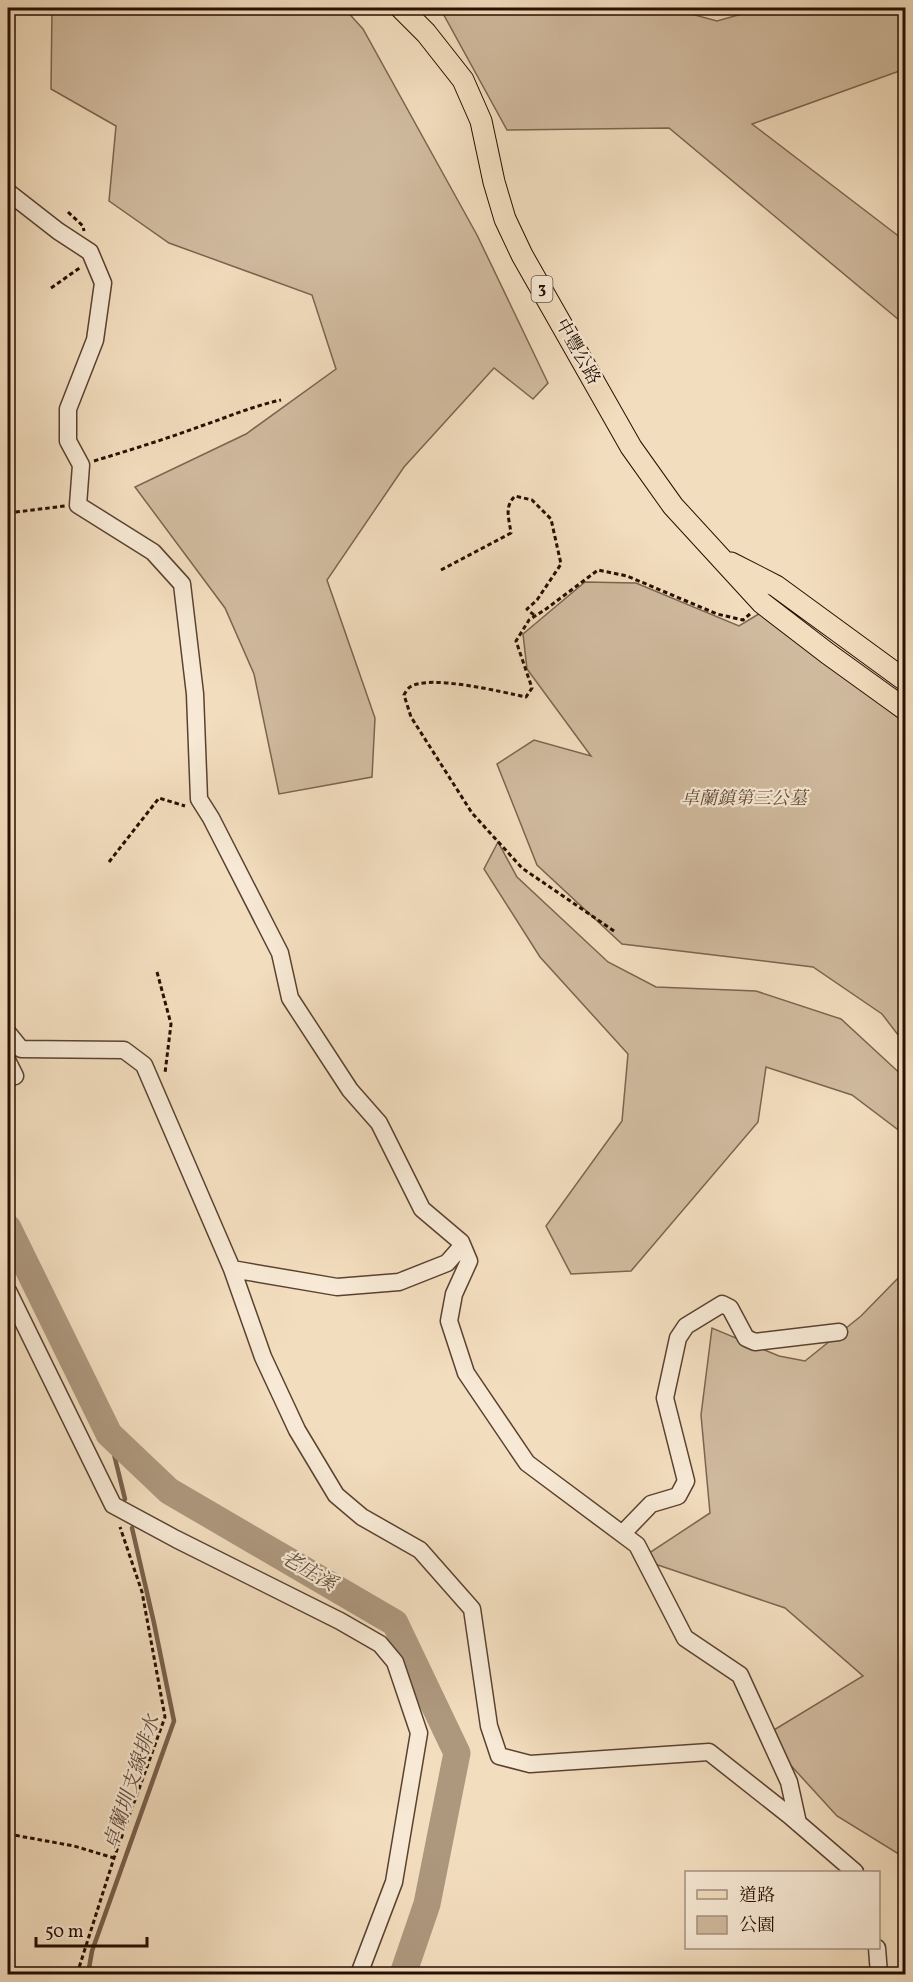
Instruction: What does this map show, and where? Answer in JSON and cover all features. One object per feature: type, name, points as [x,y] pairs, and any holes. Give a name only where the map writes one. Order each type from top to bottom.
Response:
[{"type":"main road","name":"中豐公路","points":[[401,8],[426,33],[463,80],[482,121],[504,219],[631,447],[673,506],[762,603],[906,710]]},
{"type":"main road","name":"中豐公路","points":[[717,556],[776,586],[906,681]]},
{"type":"lane","points":[[8,192],[58,231],[90,252],[103,283],[95,340],[68,409],[68,441],[81,465],[78,505],[153,552],[182,584],[195,694],[199,799],[280,953],[290,998],[350,1090],[379,1123],[422,1209],[461,1242],[469,1261],[454,1294],[449,1321],[466,1373],[527,1463],[637,1545],[685,1638],[740,1675],[789,1782],[798,1823]]},
{"type":"lane","points":[[8,1033],[21,1049],[124,1050],[144,1065],[232,1269],[268,1368],[297,1430],[336,1495],[362,1517],[420,1550],[472,1610],[489,1726],[499,1756],[530,1764],[709,1752],[854,1871]]},
{"type":"lane","points":[[232,1269],[337,1287],[399,1282],[447,1263],[462,1246]]},
{"type":"lane","points":[[8,1291],[112,1505],[340,1621],[380,1644],[395,1662],[419,1733],[394,1882],[359,1974]]},
{"type":"lane","points":[[623,1533],[651,1504],[678,1497],[686,1481],[665,1398],[678,1338],[686,1326],[722,1304],[730,1308],[746,1338],[755,1342],[838,1332]]},
{"type":"lane","points":[[877,1949],[879,1974]]},
{"type":"path","points":[[51,288],[93,260]]},
{"type":"path","points":[[81,465],[154,443],[252,406],[281,400]]},
{"type":"path","points":[[441,570],[511,533],[506,509],[512,498],[515,496],[532,500],[551,519],[561,564],[537,600],[527,609],[535,616]]},
{"type":"path","points":[[8,513],[78,505]]},
{"type":"path","points":[[615,932],[522,868],[471,813],[411,717],[404,694],[409,687],[422,683],[447,683],[526,696],[532,688],[516,641],[529,620],[598,570],[627,576],[717,614],[742,620],[762,603]]},
{"type":"path","points":[[109,862],[159,798],[188,807],[204,807]]},
{"type":"path","points":[[157,972],[171,1024],[162,1105]]},
{"type":"path","points":[[77,1974],[114,1858],[165,1717],[142,1592],[112,1505]]},
{"type":"path","points":[[8,1834],[74,1846],[114,1858]]},
{"type":"green space","points":[[52,8],[344,8],[363,29],[477,235],[548,383],[533,399],[494,368],[404,467],[327,580],[375,718],[372,777],[279,794],[254,674],[225,608],[135,487],[246,434],[336,369],[312,295],[169,243],[109,201],[116,126],[51,89]]},
{"type":"green space","points":[[440,8],[669,8],[717,21],[763,8],[905,8],[905,69],[752,124],[905,241],[905,325],[669,128],[507,130]]},
{"type":"green space","name":"卓蘭鎮第三公墓","points":[[585,582],[636,583],[739,626],[762,612],[905,723],[905,1044],[882,1014],[813,967],[622,944],[537,865],[497,764],[534,740],[591,756],[527,669],[523,634]]},
{"type":"green space","points":[[498,842],[517,877],[608,962],[656,987],[756,991],[841,1019],[905,1078],[905,1135],[852,1095],[766,1067],[758,1122],[631,1271],[571,1274],[546,1226],[622,1121],[628,1054],[540,957],[484,869]]},
{"type":"green space","points":[[905,1271],[905,1858],[837,1816],[764,1736],[863,1676],[785,1608],[640,1559],[710,1513],[701,1415],[712,1328],[779,1356],[805,1361],[861,1316]]},
{"type":"waterway","name":"老庄溪","points":[[8,1228],[109,1434],[169,1491],[395,1623],[457,1753],[427,1904],[403,1974]]},
{"type":"waterway","points":[[109,1434],[125,1499]]},
{"type":"waterway","name":"卓蘭圳支線排水","points":[[88,1974],[92,1951],[174,1721],[132,1528]]}]
